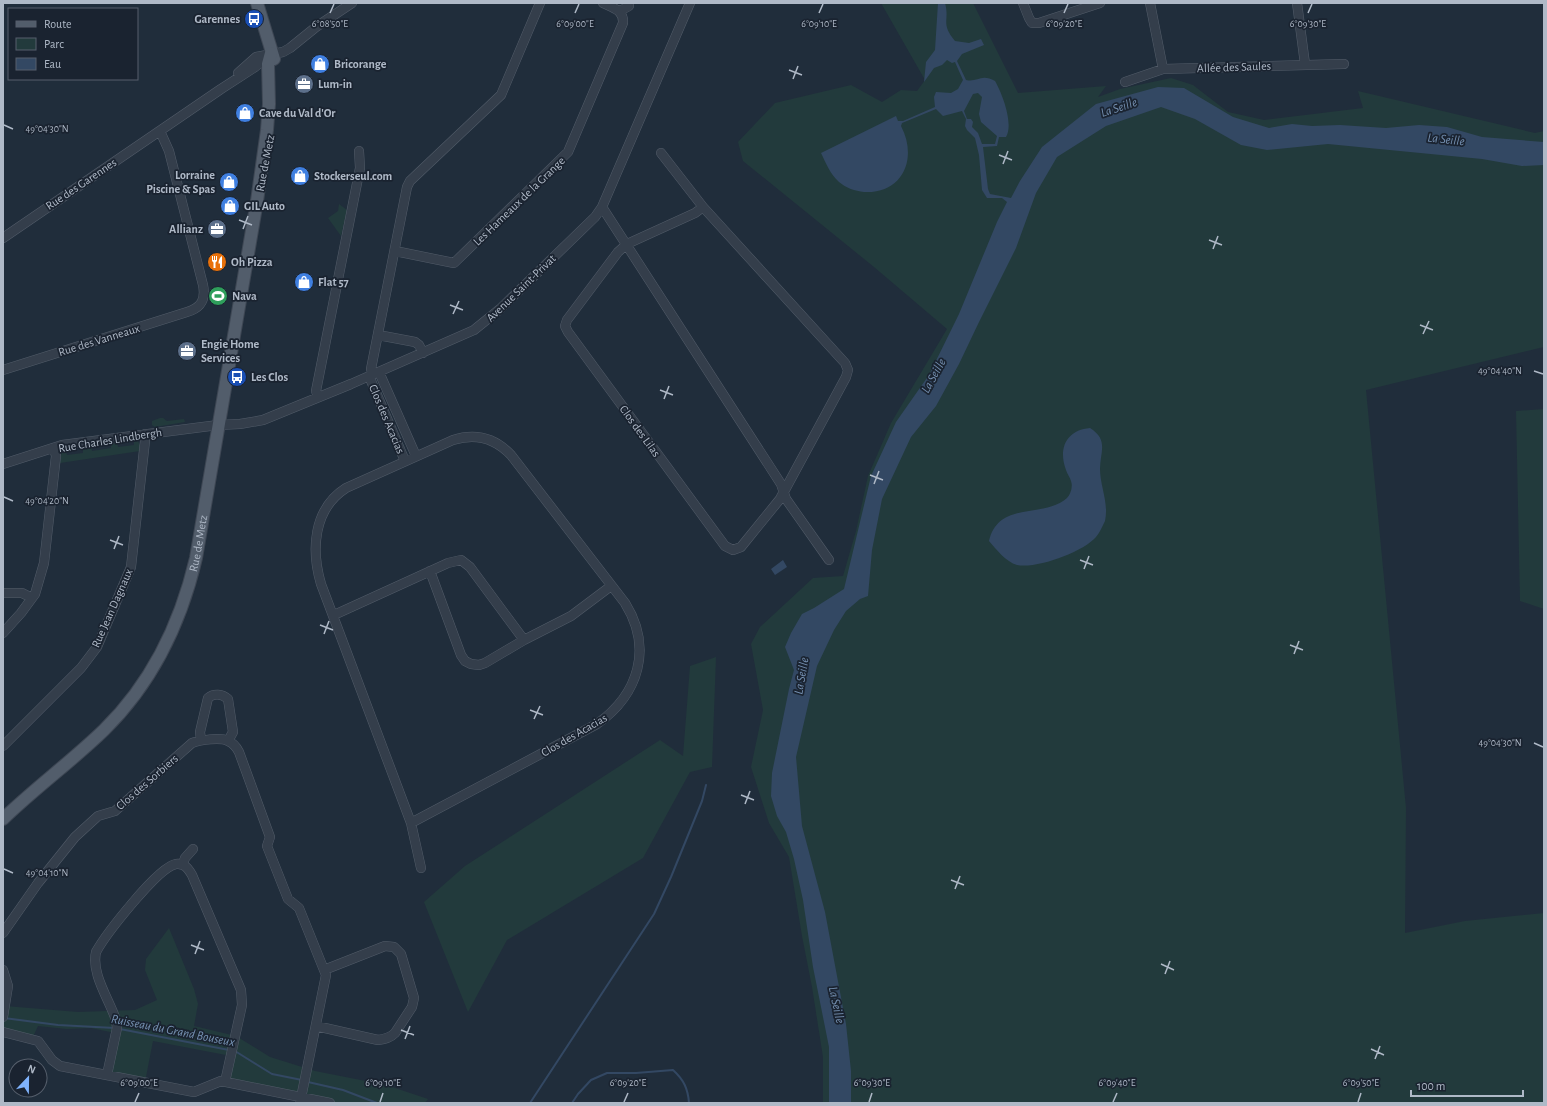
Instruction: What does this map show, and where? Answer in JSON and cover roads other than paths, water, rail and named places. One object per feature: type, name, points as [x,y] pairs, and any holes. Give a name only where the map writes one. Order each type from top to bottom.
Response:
[{"type":"main road","name":"Rue de Metz","points":[[3,819],[18,804],[104,730],[132,699],[155,664],[183,606],[196,558],[258,201],[268,117],[268,64],[271,53],[257,3]]},
{"type":"street","name":"Rue des Garennes","points":[[3,238],[221,89],[256,56],[283,52],[316,27],[352,3]]},
{"type":"street","points":[[374,374],[371,369],[407,187],[410,181],[501,95],[540,3]]},
{"type":"street","points":[[603,3],[620,11],[629,6]]},
{"type":"street","name":"Avenue Saint-Privat","points":[[218,425],[240,424],[263,420],[463,336],[492,317],[595,217],[602,207],[690,3]]},
{"type":"street","points":[[1023,3],[1032,23],[1038,23],[1100,3]]},
{"type":"street","points":[[1150,3],[1163,69]]},
{"type":"street","points":[[1296,3],[1305,64]]},
{"type":"street","name":"Les Hameaux de la Grange","points":[[395,252],[454,263],[564,157],[568,152],[622,30],[623,17],[620,11]]},
{"type":"street","name":"Allée des Saules","points":[[1125,82],[1163,69],[1344,64]]},
{"type":"street","name":"Rue des Vanneaux","points":[[3,370],[195,310],[202,304],[205,293],[169,151],[160,132]]},
{"type":"street","points":[[318,397],[316,391],[360,168],[359,151]]},
{"type":"street","name":"Clos des Lilas","points":[[661,153],[703,207],[847,367],[848,370],[846,377],[780,499],[741,547],[733,550],[725,546],[565,326],[567,320],[618,252],[627,244],[695,213],[703,207]]},
{"type":"street","points":[[602,207],[784,491],[786,499],[829,560]]},
{"type":"street","points":[[378,335],[415,342],[419,345],[422,352]]},
{"type":"street","name":"Clos des Acacias","points":[[374,374],[416,456]]},
{"type":"street","name":"Clos des Acacias","points":[[374,374],[404,461]]},
{"type":"street","name":"Rue Charles Lindbergh","points":[[3,464],[62,445],[218,425]]},
{"type":"street","name":"Rue Jean Dagnaux","points":[[3,746],[81,668],[97,647],[131,567],[145,440],[144,434]]},
{"type":"street","name":"Clos des Acacias","points":[[411,823],[597,724],[620,705],[630,689],[637,670],[640,650],[634,620],[625,603],[511,455],[500,445],[480,437],[461,437],[404,461],[338,493],[328,503],[322,515],[316,542],[317,568],[321,584],[334,615],[411,823],[421,868]]},
{"type":"street","points":[[3,633],[21,613],[35,594],[44,563],[56,456],[54,448]]},
{"type":"street","points":[[334,615],[454,561],[465,562],[524,640]]},
{"type":"street","points":[[430,571],[461,655],[465,661],[475,665],[482,664],[571,616],[611,586]]},
{"type":"street","points":[[3,593],[22,593],[32,598]]},
{"type":"street","points":[[228,740],[233,732],[228,698],[224,695],[212,695],[208,698],[200,732],[200,740],[228,740],[239,752],[270,837],[267,846],[288,899],[299,908],[324,970],[326,981],[301,1100]]},
{"type":"street","name":"Clos des Sorbiers","points":[[3,933],[38,883],[75,837],[98,816],[115,811],[185,748],[200,740]]},
{"type":"street","points":[[183,864],[185,858],[193,849]]},
{"type":"street","points":[[107,1075],[116,1029],[114,1014],[95,966],[96,952],[122,916],[152,882],[167,868],[175,864],[183,864],[188,868],[192,875],[241,990],[242,1005],[225,1082]]},
{"type":"street","points":[[316,1026],[378,1040],[385,1039],[391,1037],[395,1033],[414,1003],[413,993],[401,954],[394,947],[384,946],[324,970]]},
{"type":"street","points":[[3,970],[8,986],[3,1016]]},
{"type":"street","points":[[3,1032],[38,1041],[56,1064],[194,1092],[218,1082],[225,1082],[301,1100],[330,1103]]},
{"type":"water","name":"La Seille","points":[[938,3],[945,3],[948,30],[955,41],[969,43],[981,39],[984,45],[962,54],[957,61],[966,80],[970,81],[986,78],[995,81],[1004,101],[1009,124],[1006,137],[999,137],[997,146],[983,147],[988,189],[990,194],[1011,198],[1042,147],[1096,104],[1158,87],[1184,88],[1233,117],[1269,128],[1292,124],[1386,128],[1419,125],[1447,127],[1482,137],[1544,142],[1544,165],[1522,166],[1482,159],[1328,144],[1267,150],[1241,145],[1195,119],[1161,107],[1106,126],[1057,157],[1036,193],[1016,248],[959,364],[936,406],[911,437],[882,499],[872,550],[868,596],[860,599],[846,611],[834,630],[817,666],[796,757],[802,826],[825,912],[846,1024],[851,1071],[851,1103],[829,1103],[829,1047],[813,967],[803,900],[794,859],[786,832],[777,816],[771,796],[772,773],[794,670],[785,647],[802,614],[844,589],[871,476],[896,422],[929,375],[959,314],[997,222],[1007,202],[1002,198],[987,198],[982,190],[979,155],[975,138],[965,126],[966,119],[962,111],[943,116],[936,109],[902,123],[901,126],[906,138],[908,150],[904,172],[889,187],[877,191],[861,192],[842,184],[831,172],[821,153],[896,116],[898,121],[903,121],[935,107],[934,97],[936,92],[951,93],[958,89],[963,80],[955,62],[952,63],[947,60],[942,65],[934,68],[924,82],[926,62],[935,50]],"holes":[[[978,93],[982,97],[979,114],[981,122],[997,136],[995,144],[982,144],[978,133],[972,127],[973,122],[971,119],[967,119],[964,111],[973,94]]]},
{"type":"water","points":[[1090,428],[1100,437],[1102,442],[1100,469],[1106,514],[1105,521],[1098,534],[1090,543],[1071,554],[1047,562],[1026,566],[1017,565],[1009,561],[989,541],[994,528],[1002,520],[1012,515],[1046,508],[1067,498],[1071,492],[1072,485],[1064,462],[1064,448],[1066,442],[1075,432]]},
{"type":"water","points":[[783,560],[787,567],[775,575],[771,569]]},
{"type":"waterway","points":[[530,1103],[654,914],[702,801],[706,785]]},
{"type":"waterway","name":"Ruisseau du Grand Bouseux","points":[[4,1018],[58,1025],[115,1028]]},
{"type":"waterway","name":"Ruisseau du Grand Bouseux","points":[[120,1029],[229,1050]]},
{"type":"waterway","name":"Ruisseau du Grand Bouseux","points":[[235,1051],[272,1074],[302,1080]]},
{"type":"waterway","name":"Ruisseau du Grand Bouseux","points":[[572,1103],[591,1080],[607,1073],[636,1073],[673,1070],[685,1085],[689,1103]]},
{"type":"waterway","name":"Ruisseau du Grand Bouseux","points":[[308,1082],[343,1090],[377,1103]]},
{"type":"place","name":"Garennes","points":[[254,19]]},
{"type":"place","name":"Bricorange","points":[[320,64]]},
{"type":"place","name":"Lum-in","points":[[304,84]]},
{"type":"place","name":"Cave du Val d'Or","points":[[245,113]]},
{"type":"place","name":"Stockerseul.com","points":[[300,176]]},
{"type":"place","name":"Lorraine Piscine & Spas","points":[[229,182]]},
{"type":"place","name":"GIL Auto","points":[[230,206]]},
{"type":"place","name":"Allianz","points":[[217,229]]},
{"type":"place","name":"Oh Pizza","points":[[217,262]]},
{"type":"place","name":"Flat 57","points":[[304,282]]},
{"type":"place","name":"Nava","points":[[218,296]]},
{"type":"place","name":"Engie Home Services","points":[[187,351]]},
{"type":"place","name":"Les Clos","points":[[237,377]]}]
